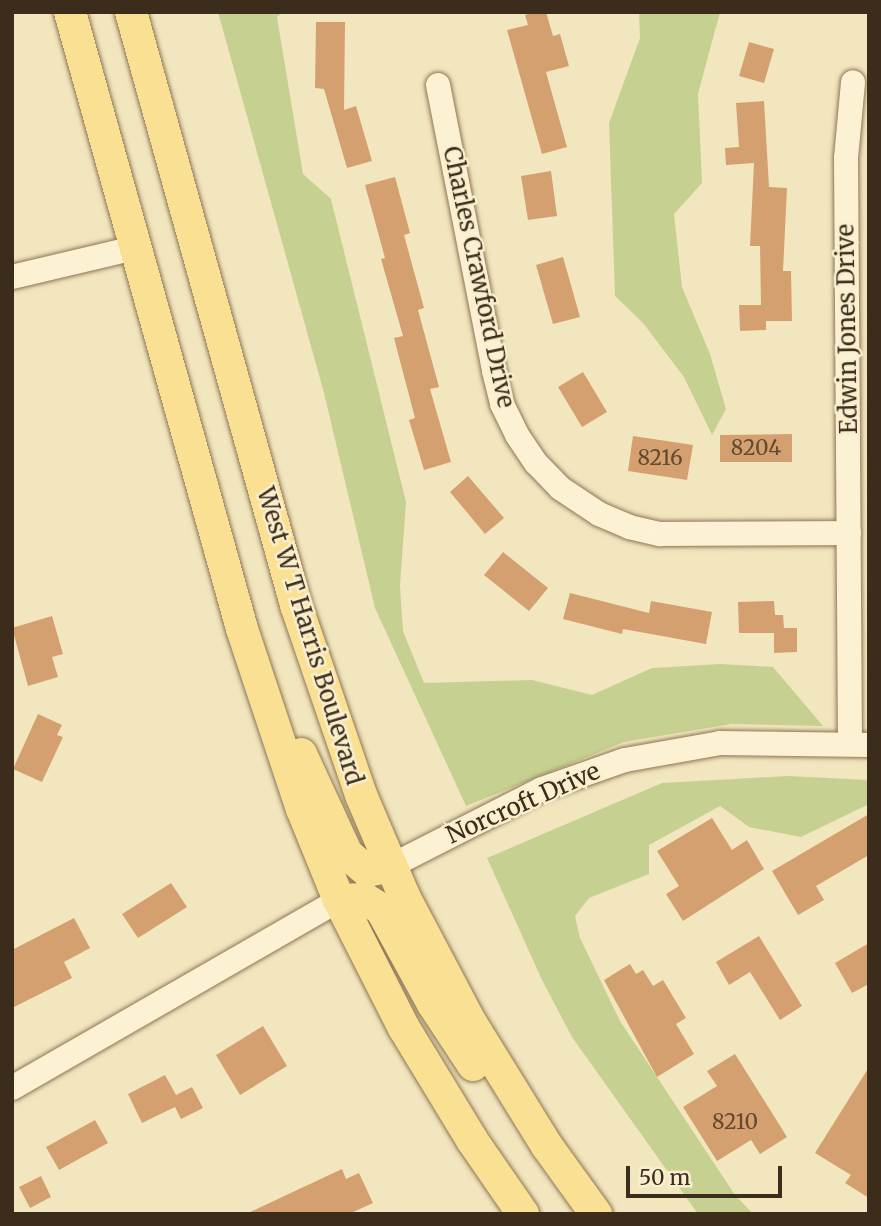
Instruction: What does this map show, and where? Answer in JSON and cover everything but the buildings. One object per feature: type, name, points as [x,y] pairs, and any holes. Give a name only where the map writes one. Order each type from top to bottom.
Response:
[{"type":"main road","points":[[70,12],[256,670],[298,798],[339,900],[410,1038],[472,1140],[523,1214]]},
{"type":"main road","name":"West W T Harris Boulevard","points":[[131,12],[296,605],[360,795],[391,866],[465,1011],[547,1146],[596,1214]]},
{"type":"main road","points":[[256,670],[304,761],[347,853],[367,871],[391,866]]},
{"type":"main road","points":[[339,900],[365,899],[381,909],[433,1004],[474,1067],[547,1146]]},
{"type":"street","name":"Edwin Jones Drive","points":[[853,82],[846,158],[849,533],[860,745]]},
{"type":"street","name":"Charles Crawford Drive","points":[[438,85],[502,404],[517,435],[536,463],[560,488],[599,514],[629,527],[660,534],[849,533]]},
{"type":"street","points":[[12,277],[135,248]]},
{"type":"street","name":"Norcroft Drive","points":[[391,866],[542,789],[625,760],[720,743],[860,745]]},
{"type":"street","points":[[12,1088],[339,900]]},
{"type":"green space","points":[[218,12],[282,12],[277,17],[303,174],[331,199],[406,502],[400,586],[403,631],[424,683],[532,680],[592,695],[652,668],[721,664],[773,667],[823,726],[731,724],[624,742],[466,806],[375,608],[324,393]]},
{"type":"green space","points":[[639,12],[720,12],[698,94],[702,183],[674,214],[682,287],[710,354],[726,409],[712,435],[684,377],[643,323],[615,296],[609,123],[640,38]]},
{"type":"green space","points":[[788,776],[869,780],[869,804],[801,837],[749,827],[720,806],[649,845],[649,874],[589,898],[575,916],[580,938],[620,1021],[735,1195],[753,1214],[698,1214],[572,1037],[542,980],[487,858],[662,783]]}]
